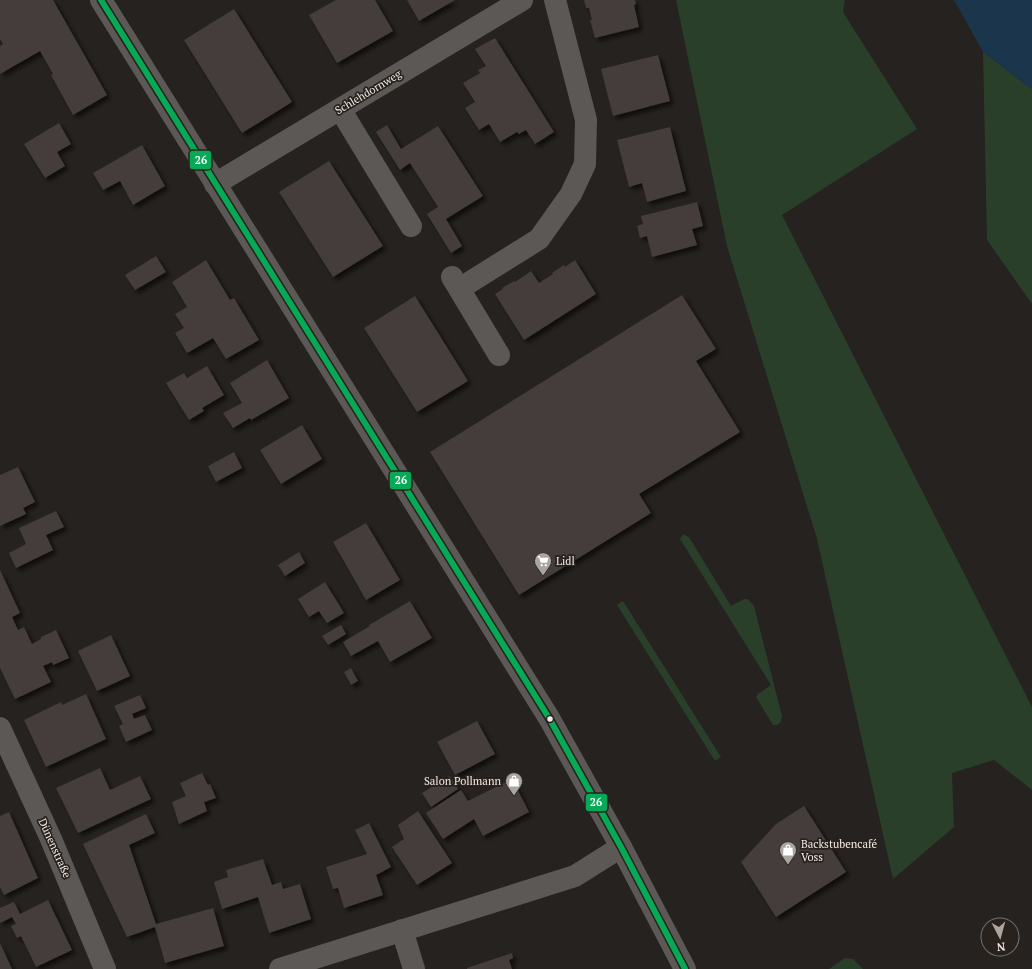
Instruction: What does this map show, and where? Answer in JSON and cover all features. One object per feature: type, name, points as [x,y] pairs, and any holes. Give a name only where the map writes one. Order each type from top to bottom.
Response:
[{"type":"street","points":[[101,0],[549,718],[621,847],[685,969]]},
{"type":"street","name":"Schlehdornweg","points":[[215,184],[522,0]]},
{"type":"street","points":[[499,354],[456,282],[539,239],[571,194],[585,164],[586,120],[555,0]]},
{"type":"street","points":[[340,109],[411,226]]},
{"type":"street","name":"Dünenstraße","points":[[0,728],[51,839],[105,969]]},
{"type":"street","points":[[280,969],[575,876],[621,847]]},
{"type":"street","points":[[402,930],[414,969]]},
{"type":"green space","points":[[676,0],[845,0],[843,12],[917,129],[782,215],[1032,707],[1032,790],[994,760],[952,773],[954,827],[893,879],[817,539],[727,246]]},
{"type":"green space","points":[[983,52],[1032,89],[1032,304],[987,240]]},
{"type":"green space","points":[[683,534],[689,537],[731,606],[744,599],[748,599],[754,606],[782,716],[781,722],[777,725],[773,725],[756,697],[771,685],[680,539]]},
{"type":"green space","points":[[623,601],[721,757],[715,761],[617,605]]},
{"type":"green space","points":[[845,958],[853,959],[863,969],[829,969]]},
{"type":"water","points":[[954,0],[1032,0],[1032,89],[983,52]]},
{"type":"building","points":[[0,0],[53,0],[107,95],[73,115],[51,75],[53,74],[40,51],[0,74],[0,46],[3,44],[0,39]]},
{"type":"building","points":[[336,0],[375,0],[393,31],[337,63],[309,15]]},
{"type":"building","points":[[407,0],[455,0],[419,21]]},
{"type":"building","points":[[584,0],[635,0],[636,4],[634,5],[639,27],[595,38],[590,20],[592,20],[589,8],[586,8]]},
{"type":"building","points":[[234,9],[292,102],[242,133],[184,40]]},
{"type":"building","points":[[495,38],[554,132],[535,144],[526,130],[519,134],[517,132],[500,142],[489,124],[479,130],[465,108],[475,102],[463,83],[480,73],[478,70],[486,66],[475,49]]},
{"type":"building","points":[[658,55],[670,101],[613,116],[601,69]]},
{"type":"building","points":[[59,123],[71,144],[57,152],[65,166],[45,178],[24,144]]},
{"type":"building","points":[[387,125],[401,149],[438,126],[483,196],[446,219],[462,246],[451,253],[427,214],[438,207],[410,163],[400,170],[376,132]]},
{"type":"building","points":[[670,127],[686,191],[647,202],[642,183],[629,187],[617,140]]},
{"type":"building","points":[[142,145],[165,186],[133,205],[120,181],[103,190],[93,173]]},
{"type":"building","points":[[329,161],[383,246],[333,277],[279,192]]},
{"type":"building","points":[[697,202],[703,226],[692,229],[697,245],[652,257],[647,236],[640,238],[637,226],[643,224],[641,216]]},
{"type":"building","points":[[156,256],[166,272],[135,290],[125,275]]},
{"type":"building","points":[[206,260],[230,300],[234,298],[259,340],[226,359],[213,338],[187,353],[175,333],[184,328],[175,314],[187,307],[172,282]]},
{"type":"building","points":[[575,260],[596,294],[524,340],[495,294],[503,289],[502,288],[514,281],[515,282],[531,271],[539,283],[564,265],[565,267]]},
{"type":"building","points":[[682,295],[716,349],[696,361],[740,432],[639,494],[651,513],[519,595],[430,452]]},
{"type":"building","points":[[415,296],[468,381],[417,412],[364,328]]},
{"type":"building","points":[[267,360],[289,398],[251,420],[250,418],[233,428],[223,413],[242,403],[230,383]]},
{"type":"building","points":[[207,366],[224,395],[202,408],[204,411],[189,420],[166,383],[184,373],[187,378]]},
{"type":"building","points":[[302,425],[322,459],[281,484],[260,450]]},
{"type":"building","points":[[234,452],[242,468],[216,482],[208,466]]},
{"type":"building","points":[[18,467],[35,502],[23,508],[26,514],[0,526],[0,475]]},
{"type":"building","points":[[56,511],[64,527],[46,535],[53,550],[16,568],[9,553],[26,544],[19,528]]},
{"type":"building","points":[[366,523],[400,580],[366,600],[333,542]]},
{"type":"building","points":[[299,552],[305,563],[285,576],[278,565]]},
{"type":"building","points":[[0,570],[20,613],[12,617],[18,630],[24,627],[32,644],[41,639],[41,637],[56,630],[69,658],[53,665],[52,662],[43,666],[51,682],[15,699],[0,668]]},
{"type":"building","points":[[325,582],[344,613],[327,623],[319,611],[309,617],[298,599]]},
{"type":"building","points":[[410,601],[432,638],[390,662],[378,641],[351,656],[343,642]]},
{"type":"building","points":[[341,625],[346,634],[328,645],[322,636]]},
{"type":"building","points":[[111,635],[130,676],[97,691],[78,651]]},
{"type":"building","points":[[351,668],[358,681],[351,685],[344,672]]},
{"type":"building","points":[[86,694],[106,739],[46,767],[24,720],[61,702],[62,705]]},
{"type":"building","points":[[140,695],[146,708],[132,714],[134,719],[145,715],[152,730],[126,742],[119,726],[123,724],[114,706]]},
{"type":"building","points":[[477,721],[495,754],[455,775],[437,742]]},
{"type":"building","points":[[100,768],[110,790],[140,776],[151,799],[78,833],[56,788]]},
{"type":"building","points":[[202,773],[208,785],[210,784],[216,798],[204,802],[207,811],[179,824],[172,802],[186,796],[180,783]]},
{"type":"building","points":[[450,776],[458,789],[431,807],[422,793]]},
{"type":"building","points":[[512,779],[529,812],[483,836],[474,819],[443,839],[426,813],[461,790],[468,801]]},
{"type":"building","points":[[804,806],[846,872],[776,917],[741,862],[776,824]]},
{"type":"building","points":[[418,811],[452,863],[417,885],[392,847],[404,839],[398,825]]},
{"type":"building","points":[[9,812],[38,878],[4,895],[0,887],[0,816]]},
{"type":"building","points":[[146,814],[155,833],[129,845],[156,924],[213,908],[224,946],[165,963],[155,927],[127,937],[83,844]]},
{"type":"building","points":[[369,823],[391,867],[376,875],[383,895],[344,908],[338,888],[333,889],[326,867],[367,854],[355,830]]},
{"type":"building","points":[[263,859],[272,885],[281,882],[283,889],[300,884],[311,919],[269,933],[258,897],[222,909],[214,882],[228,877],[226,870]]},
{"type":"building","points":[[48,900],[72,950],[36,967],[21,936],[17,938],[11,926],[16,924],[12,917],[0,923],[0,908],[14,902],[20,914]]},
{"type":"building","points":[[0,943],[12,969],[0,969]]},
{"type":"building","points":[[512,953],[513,958],[509,960],[512,969],[467,969],[467,968]]},
{"type":"transit line","name":"26","points":[[101,0],[549,718],[621,847],[685,969]]},
{"type":"place","name":"Lidl","points":[[543,576]]},
{"type":"place","name":"Salon Pollmann","points":[[514,796]]},
{"type":"place","name":"Backstubencafé Voss","points":[[788,865]]}]
